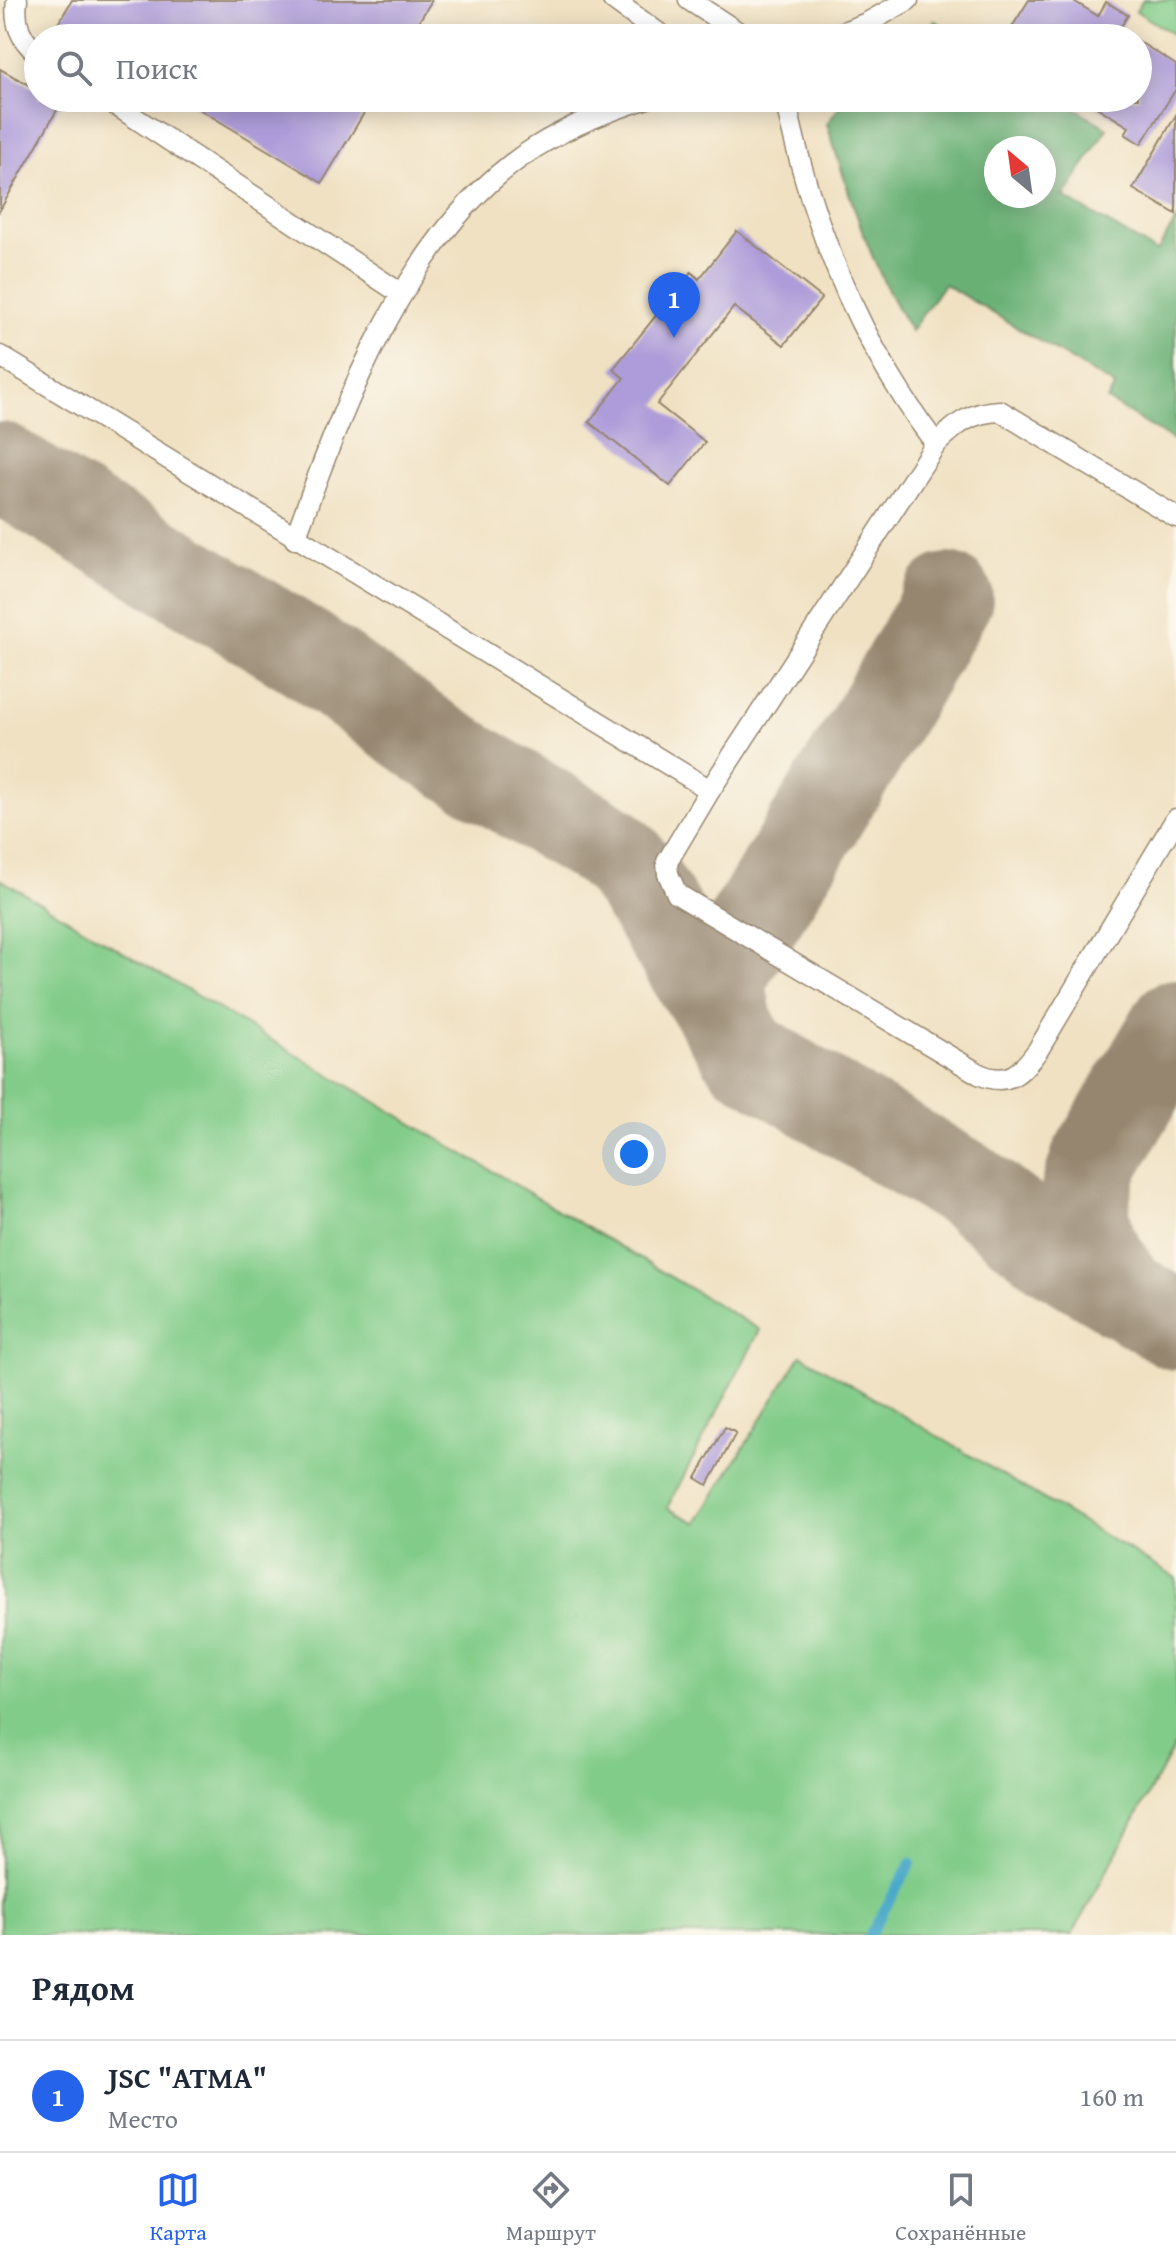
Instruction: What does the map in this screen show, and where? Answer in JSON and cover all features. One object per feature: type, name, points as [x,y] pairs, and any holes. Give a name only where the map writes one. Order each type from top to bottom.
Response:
[{"type":"lane","points":[[17,0],[17,24],[24,42]]},
{"type":"lane","points":[[613,0],[646,24]]},
{"type":"lane","points":[[689,0],[726,24]]},
{"type":"lane","points":[[864,24],[908,0]]},
{"type":"lane","points":[[126,112],[400,293]]},
{"type":"lane","points":[[295,539],[321,467],[400,293],[480,194],[533,148],[606,112]]},
{"type":"lane","points":[[788,112],[810,202],[833,266],[857,319],[910,412],[936,444]]},
{"type":"lane","points":[[0,356],[710,790]]},
{"type":"lane","points":[[1176,517],[1000,411],[981,412],[961,420],[936,444],[710,790],[667,862],[668,874],[677,894],[994,1081],[1010,1079],[1038,1050],[1176,819]]},
{"type":"green space","points":[[1143,0],[1176,0],[1176,36],[1136,11]]},
{"type":"green space","points":[[836,112],[1081,112],[1107,128],[1064,197],[1157,252],[1176,220],[1176,442],[1107,400],[1115,386],[944,284],[911,331],[872,256],[827,124]]},
{"type":"green space","points":[[0,879],[760,1330],[667,1508],[697,1523],[801,1355],[1176,1578],[1176,1743],[1072,1935],[0,1935]]},
{"type":"building","points":[[72,0],[432,0],[417,24],[58,24]]},
{"type":"building","points":[[1029,0],[1072,0],[1098,16],[1106,2],[1128,15],[1123,24],[1014,24]]},
{"type":"building","points":[[1152,50],[1176,65],[1176,89],[1141,144],[1125,134],[1129,127],[1105,112],[1152,112]]},
{"type":"building","points":[[0,69],[24,82],[24,112],[56,112],[0,210]]},
{"type":"building","points":[[204,112],[365,112],[322,183]]},
{"type":"building","points":[[1176,115],[1176,214],[1133,189]]},
{"type":"building","points":[[737,231],[822,298],[784,345],[734,307],[657,404],[705,442],[670,486],[589,422],[624,378],[613,369],[691,272],[699,279]]},
{"type":"building","points":[[725,1427],[736,1433],[708,1485],[696,1478]]},
{"type":"waterway","points":[[870,1935],[911,1863]]},
{"type":"taxiway","points":[[0,467],[306,653],[436,746],[607,847],[624,862],[638,882],[747,1055],[969,1187],[1053,1251],[1176,1325]]},
{"type":"taxiway","points":[[729,1027],[721,985],[729,963],[867,738],[948,598]]},
{"type":"taxiway","points":[[1123,1294],[1091,1244],[1085,1214],[1086,1190],[1095,1161],[1176,1024]]},
{"type":"place","name":"JSC \"ATMA\"","points":[[674,338]]}]
